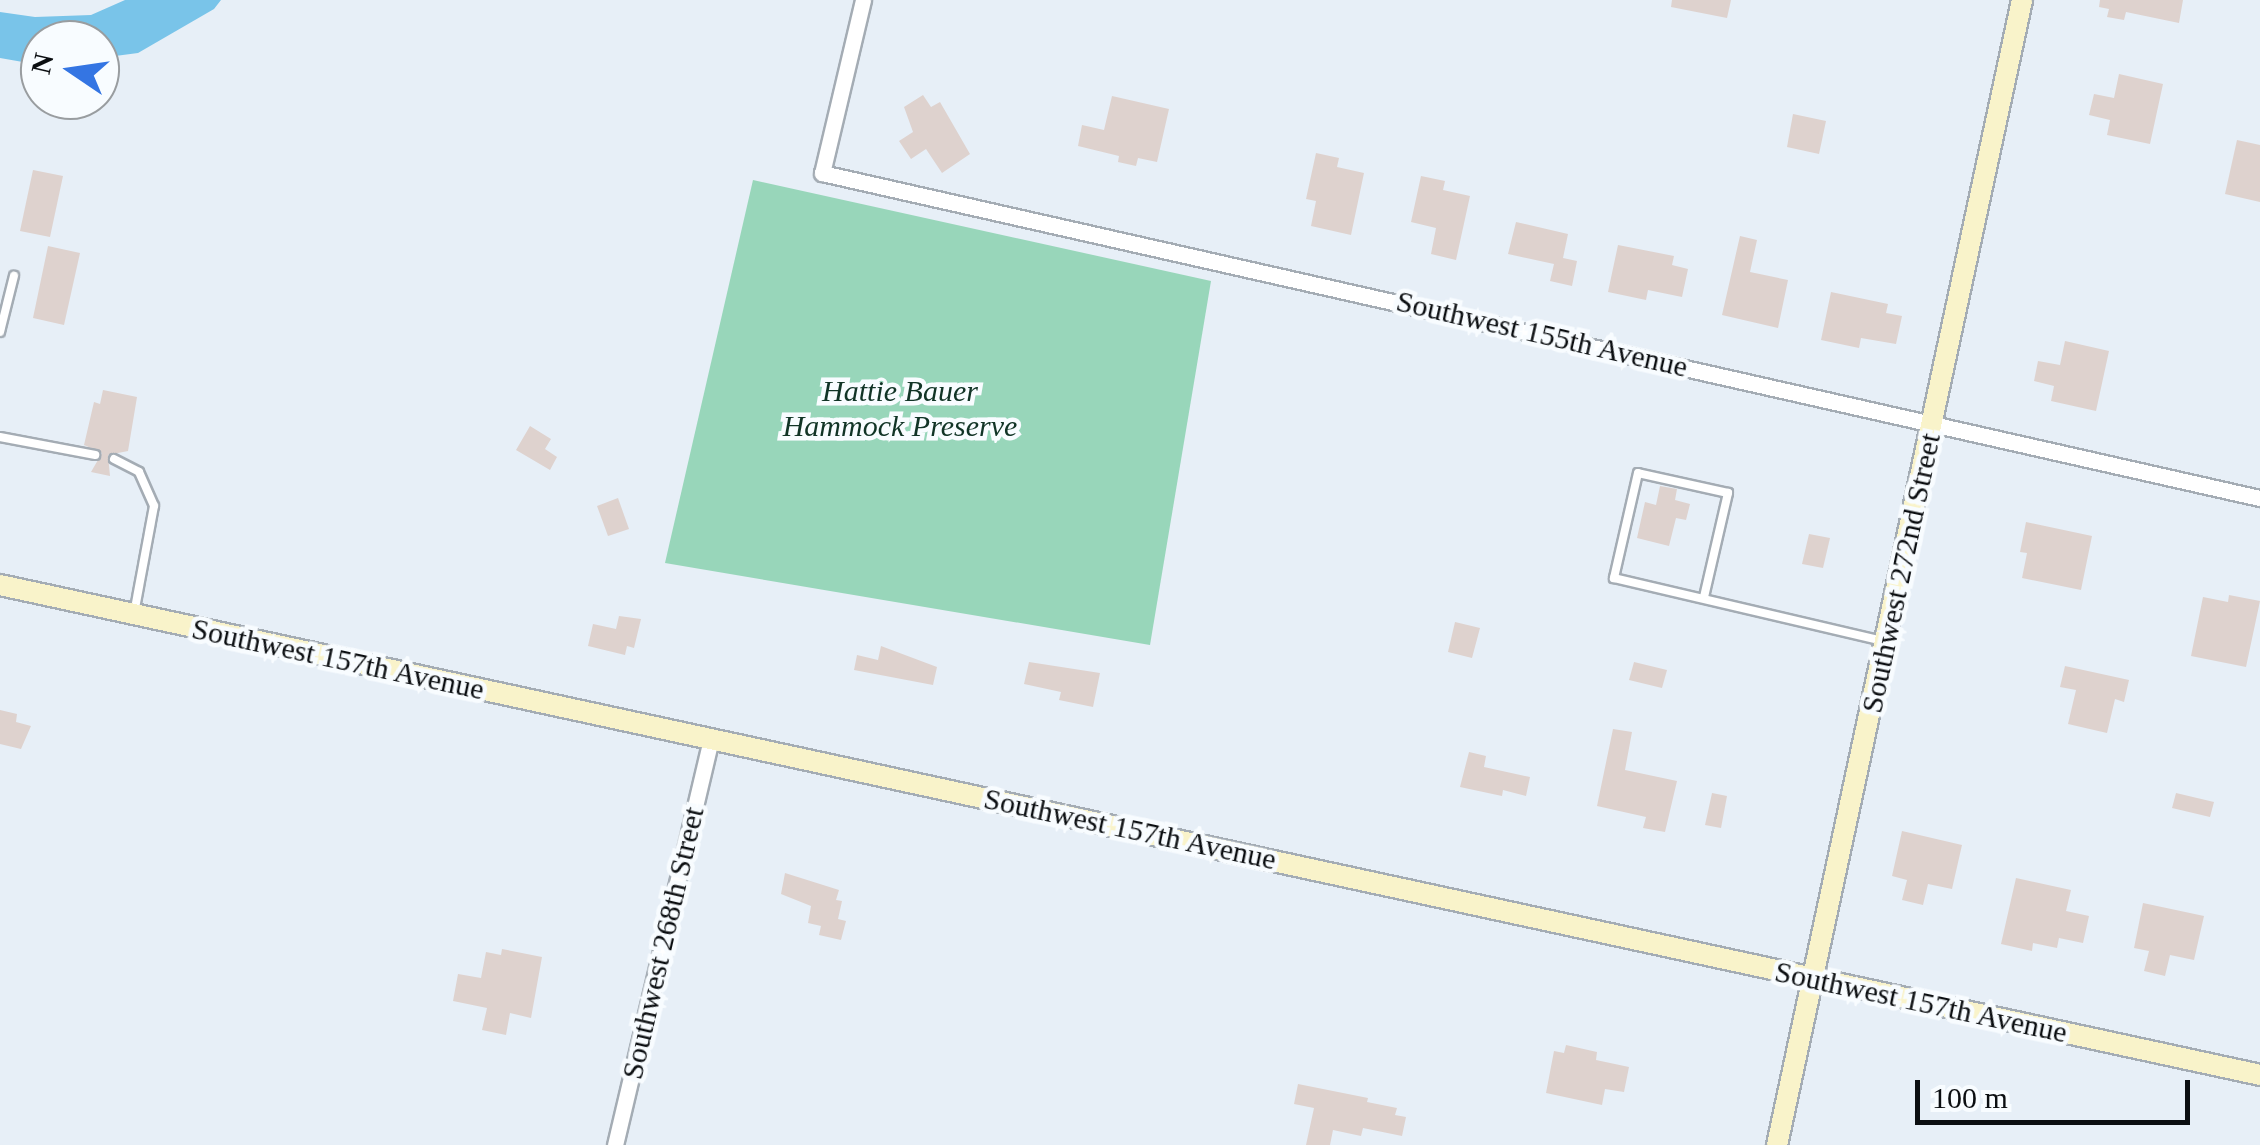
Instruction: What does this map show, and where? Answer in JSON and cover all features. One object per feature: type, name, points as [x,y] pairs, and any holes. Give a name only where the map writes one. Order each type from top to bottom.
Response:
[{"type":"street","name":"Southwest 155th Avenue","points":[[863,0],[822,173],[2260,498]]},
{"type":"street","name":"Southwest 272nd Street","points":[[1777,1145],[2022,0]]},
{"type":"street","name":"Southwest 157th Avenue","points":[[0,585],[2260,1075]]},
{"type":"street","name":"Southwest 268th Street","points":[[614,1145],[711,740]]},
{"type":"lane","points":[[0,332],[14,276]]},
{"type":"lane","points":[[0,436],[95,454]]},
{"type":"lane","points":[[114,459],[139,472],[154,506],[134,614]]},
{"type":"lane","points":[[1704,597],[1728,493],[1638,473],[1614,578],[1887,642]]},
{"type":"green space","name":"Hattie Bauer Hammock Preserve","points":[[753,180],[1211,281],[1150,645],[665,563]]},
{"type":"water","points":[[125,0],[221,0],[214,9],[138,53],[120,55],[120,20],[20,20],[20,62],[0,58],[0,12],[35,17],[91,15]]},
{"type":"building","points":[[1672,0],[1731,0],[1727,18],[1671,7]]},
{"type":"building","points":[[2100,0],[2183,0],[2179,23],[2126,12],[2124,20],[2107,17],[2109,9],[2099,7]]},
{"type":"building","points":[[2119,74],[2163,84],[2150,144],[2107,135],[2110,120],[2089,115],[2094,94],[2114,98]]},
{"type":"building","points":[[923,95],[931,107],[940,102],[970,154],[942,173],[926,149],[911,159],[899,141],[913,132],[904,107]]},
{"type":"building","points":[[1112,96],[1169,109],[1157,162],[1138,158],[1136,166],[1118,162],[1119,156],[1078,146],[1082,125],[1104,130]]},
{"type":"building","points":[[1793,114],[1826,121],[1819,154],[1787,147]]},
{"type":"building","points":[[2237,140],[2260,145],[2260,202],[2225,194]]},
{"type":"building","points":[[1316,153],[1339,158],[1337,167],[1364,173],[1351,235],[1311,226],[1316,201],[1306,199]]},
{"type":"building","points":[[33,170],[63,176],[50,237],[20,231]]},
{"type":"building","points":[[1421,176],[1445,181],[1443,190],[1470,196],[1456,260],[1431,254],[1436,228],[1411,222]]},
{"type":"building","points":[[1516,222],[1568,234],[1563,258],[1577,261],[1572,286],[1550,281],[1554,264],[1508,254]]},
{"type":"building","points":[[1740,236],[1757,240],[1750,272],[1788,280],[1778,328],[1722,315]]},
{"type":"building","points":[[1618,245],[1674,256],[1672,265],[1688,269],[1682,297],[1648,290],[1646,300],[1608,292]]},
{"type":"building","points":[[48,246],[80,253],[64,325],[33,318]]},
{"type":"building","points":[[1831,292],[1888,304],[1886,313],[1902,316],[1896,344],[1861,338],[1859,348],[1821,340]]},
{"type":"building","points":[[2065,341],[2109,351],[2096,411],[2051,401],[2054,386],[2034,381],[2038,361],[2060,365]]},
{"type":"building","points":[[103,390],[137,397],[128,451],[108,455],[110,476],[91,472],[102,453],[84,445],[94,402],[100,404]]},
{"type":"building","points":[[530,426],[551,439],[545,449],[557,457],[550,470],[516,450]]},
{"type":"building","points":[[1660,486],[1677,489],[1675,500],[1690,504],[1686,520],[1676,518],[1669,546],[1637,538],[1645,502],[1656,505]]},
{"type":"building","points":[[618,498],[629,529],[608,536],[597,506]]},
{"type":"building","points":[[2026,522],[2092,536],[2081,590],[2022,578],[2027,553],[2020,552]]},
{"type":"building","points":[[1809,534],[1830,538],[1823,568],[1802,564]]},
{"type":"building","points":[[2229,595],[2260,601],[2246,667],[2191,656],[2203,597],[2228,602]]},
{"type":"building","points":[[619,616],[641,619],[634,648],[627,646],[625,655],[588,646],[593,624],[616,629]]},
{"type":"building","points":[[1455,622],[1480,628],[1472,658],[1448,652]]},
{"type":"building","points":[[881,646],[937,667],[933,685],[854,670],[857,655],[878,660]]},
{"type":"building","points":[[1029,662],[1100,673],[1093,707],[1059,700],[1061,692],[1024,684]]},
{"type":"building","points":[[1634,662],[1667,670],[1662,688],[1629,680]]},
{"type":"building","points":[[2065,666],[2129,680],[2124,702],[2115,699],[2107,733],[2068,724],[2076,690],[2060,687]]},
{"type":"building","points":[[0,710],[17,714],[16,722],[31,726],[21,749],[0,744]]},
{"type":"building","points":[[1613,729],[1632,732],[1625,770],[1677,781],[1665,832],[1643,828],[1646,817],[1597,806]]},
{"type":"building","points":[[1469,752],[1486,756],[1484,767],[1530,777],[1526,796],[1503,790],[1502,796],[1460,787]]},
{"type":"building","points":[[1712,793],[1727,796],[1721,828],[1705,825]]},
{"type":"building","points":[[2176,793],[2214,802],[2210,817],[2172,808]]},
{"type":"building","points":[[1902,831],[1962,845],[1952,889],[1928,884],[1923,905],[1902,900],[1907,880],[1892,876]]},
{"type":"building","points":[[785,873],[839,890],[836,900],[842,901],[838,919],[846,921],[841,940],[819,935],[821,926],[808,923],[811,906],[781,894]]},
{"type":"building","points":[[2016,878],[2071,890],[2066,911],[2089,916],[2083,943],[2059,938],[2057,948],[2033,943],[2032,951],[2001,944]]},
{"type":"building","points":[[2143,903],[2204,916],[2194,960],[2170,955],[2165,976],[2144,971],[2149,951],[2134,948]]},
{"type":"building","points":[[502,949],[542,957],[531,1018],[510,1013],[506,1035],[482,1030],[487,1008],[453,1001],[458,974],[481,978],[486,952],[501,955]]},
{"type":"building","points":[[1566,1045],[1597,1052],[1596,1060],[1629,1067],[1624,1092],[1605,1089],[1602,1105],[1546,1093],[1554,1051],[1564,1053]]},
{"type":"building","points":[[1298,1084],[1397,1108],[1395,1115],[1406,1117],[1402,1136],[1363,1128],[1361,1136],[1333,1130],[1330,1145],[1306,1145],[1314,1108],[1294,1104]]}]
